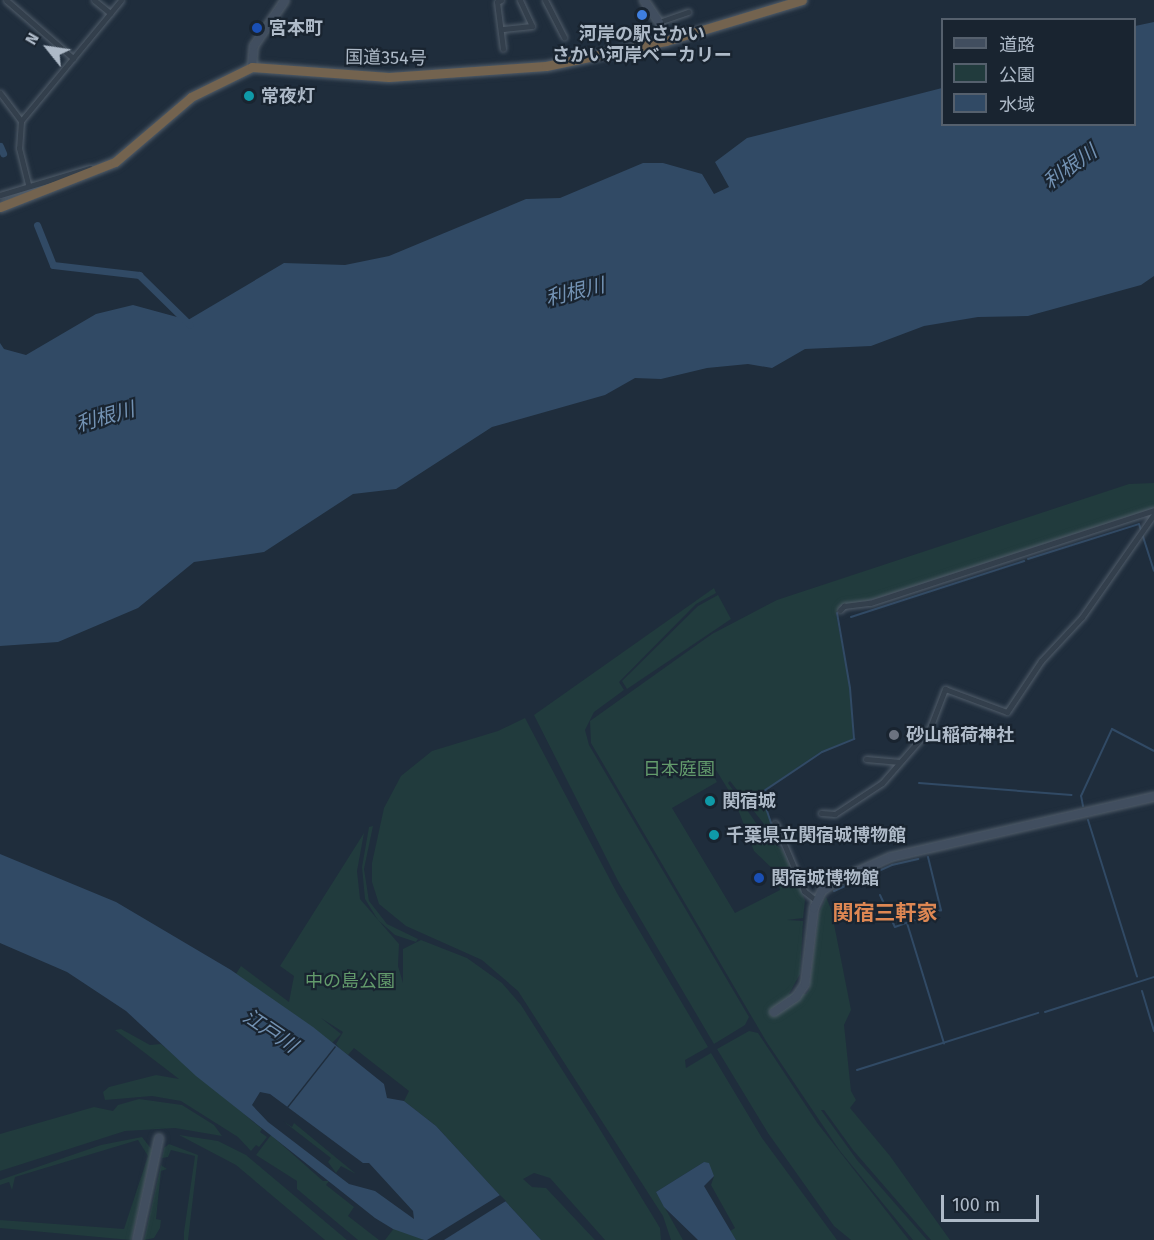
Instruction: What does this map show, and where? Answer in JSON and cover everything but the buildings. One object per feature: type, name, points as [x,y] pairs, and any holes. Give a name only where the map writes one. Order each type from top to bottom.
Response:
[{"type":"highway","name":"国道354号","points":[[252,67],[389,77],[546,66],[666,41],[802,0]]},
{"type":"highway","points":[[0,207],[101,169],[129,152],[191,97],[252,67]]},
{"type":"street","points":[[6,0],[73,58]]},
{"type":"street","points":[[94,0],[110,13]]},
{"type":"street","points":[[28,185],[19,148],[21,121],[121,0]]},
{"type":"street","points":[[252,67],[254,46],[285,0]]},
{"type":"street","points":[[501,0],[496,2],[503,29],[503,49]]},
{"type":"street","points":[[503,29],[532,26],[520,0]]},
{"type":"street","points":[[545,0],[564,37]]},
{"type":"street","points":[[644,0],[659,22],[688,12]]},
{"type":"street","points":[[0,93],[21,121]]},
{"type":"street","points":[[0,195],[77,170],[101,169]]},
{"type":"street","points":[[821,813],[835,814],[882,783],[930,728],[945,689],[1007,712],[1041,661],[1082,617],[1154,512]]},
{"type":"street","points":[[840,610],[844,606],[870,603],[1154,512]]},
{"type":"street","points":[[866,759],[900,762]]},
{"type":"street","points":[[774,1012],[796,998],[805,984],[817,901],[837,881],[891,857],[1154,797]]},
{"type":"street","points":[[775,823],[803,888],[817,901]]},
{"type":"street","points":[[137,1240],[159,1138]]},
{"type":"green space","name":"日本庭園","points":[[1154,483],[1154,508],[871,600],[840,606],[836,613],[850,689],[853,739],[822,751],[761,792],[779,843],[730,781],[728,783],[768,840],[782,849],[805,900],[803,918],[787,920],[803,921],[800,974],[789,994],[806,994],[809,990],[819,913],[826,897],[831,909],[851,1010],[844,1025],[851,1091],[856,1100],[850,1108],[890,1156],[950,1240],[931,1240],[853,1150],[824,1110],[821,1110],[857,1160],[927,1240],[913,1240],[840,1151],[766,1041],[591,743],[590,721],[712,634],[777,600],[1129,484]],"holes":[[[716,770],[734,799],[754,851],[776,872],[780,890],[735,913],[672,808],[717,782],[712,773]]]},
{"type":"green space","points":[[714,588],[716,593],[696,604],[619,682],[624,690],[594,712],[585,730],[589,745],[749,1017],[745,1025],[714,1044],[618,881],[534,715]]},
{"type":"green space","points":[[718,595],[731,619],[627,689],[622,681],[698,606]]},
{"type":"green space","points":[[525,718],[617,893],[708,1047],[685,1060],[686,1068],[711,1053],[762,1138],[837,1240],[736,1240],[730,1231],[735,1228],[711,1185],[714,1176],[704,1162],[656,1192],[683,1240],[671,1240],[663,1216],[518,991],[482,960],[406,926],[379,904],[372,882],[372,863],[384,808],[401,776],[432,751],[498,731]]},
{"type":"green space","points":[[373,826],[364,869],[369,901],[387,924],[418,939],[416,942],[395,935],[378,920],[365,899],[362,867],[369,827]]},
{"type":"green space","name":"中の島公園","points":[[364,833],[357,871],[360,899],[399,944],[398,966],[403,983],[403,949],[421,940],[467,958],[502,983],[521,1005],[596,1123],[660,1228],[661,1240],[605,1240],[550,1178],[534,1173],[523,1179],[532,1187],[546,1188],[595,1240],[541,1240],[436,1126],[404,1101],[409,1091],[354,1048],[348,1055],[340,1049],[336,1044],[343,1032],[321,1018],[341,1034],[332,1043],[236,974],[241,966],[289,1002],[294,976],[280,966]]},
{"type":"green space","points":[[121,1029],[150,1045],[161,1044],[262,1129],[260,1132],[267,1137],[259,1147],[256,1145],[251,1151],[238,1137],[181,1101],[152,1096],[105,1100],[103,1092],[109,1087],[156,1075],[179,1079],[115,1030]]},
{"type":"green space","points":[[749,1031],[758,1033],[818,1124],[909,1240],[851,1240],[834,1226],[768,1133],[717,1049]]},
{"type":"green space","points":[[139,1099],[182,1105],[214,1125],[222,1136],[175,1128],[125,1131],[0,1171],[0,1134],[94,1107],[113,1111],[118,1105]]},
{"type":"green space","points":[[283,1121],[292,1127],[294,1123],[356,1174],[341,1166],[336,1173],[328,1162],[331,1158]]},
{"type":"green space","points":[[179,1135],[218,1141],[246,1155],[347,1240],[325,1240],[236,1165]]},
{"type":"green space","points":[[271,1135],[323,1181],[329,1181],[326,1185],[354,1207],[348,1216],[379,1240],[358,1240],[297,1189],[297,1181],[256,1155]]},
{"type":"green space","points":[[142,1137],[152,1150],[131,1240],[0,1228],[0,1220],[124,1229],[148,1156],[138,1140],[15,1177],[12,1190],[9,1182],[0,1185],[0,1180],[101,1145]]},
{"type":"green space","points":[[169,1144],[198,1155],[188,1240],[184,1240],[184,1232],[195,1156],[171,1150],[168,1157],[162,1158],[164,1148]]},
{"type":"green space","points":[[161,1165],[167,1169],[161,1171],[156,1219],[161,1220],[160,1228],[154,1238],[144,1240]]},
{"type":"green space","points":[[395,1227],[422,1239],[424,1240],[385,1240]]},
{"type":"water","name":"利根川","points":[[1154,22],[1154,276],[1141,285],[1028,316],[978,317],[924,326],[871,346],[805,349],[772,368],[748,364],[707,368],[661,379],[635,378],[605,395],[492,427],[396,489],[353,494],[264,552],[194,562],[138,608],[58,642],[0,646],[0,343],[4,349],[26,355],[96,314],[133,305],[188,320],[284,263],[345,265],[389,256],[526,199],[560,198],[643,163],[663,163],[702,174],[714,194],[729,187],[715,162],[747,138],[941,88],[941,126],[1136,126],[1136,26]]},
{"type":"water","name":"江戸川","points":[[0,854],[116,902],[231,970],[313,1027],[384,1084],[387,1098],[404,1101],[436,1126],[541,1240],[424,1240],[393,1229],[375,1218],[196,1076],[126,1011],[67,972],[0,943]],"holes":[[[260,1092],[270,1094],[363,1163],[369,1163],[413,1211],[414,1219],[375,1191],[349,1184],[268,1122],[252,1105]]]},
{"type":"water","points":[[704,1162],[709,1163],[714,1176],[704,1186],[736,1240],[698,1240],[664,1207],[656,1192]]},
{"type":"pier","points":[[336,1047],[288,1108],[287,1107]]},
{"type":"pier","points":[[500,1195],[506,1201],[444,1240],[427,1240]]},
{"type":"waterway","points":[[0,146],[3,153]]},
{"type":"waterway","points":[[37,225],[53,265],[139,275],[190,325]]},
{"type":"waterway","points":[[1028,559],[1139,524],[1154,571]]},
{"type":"waterway","points":[[851,617],[1024,561]]},
{"type":"waterway","points":[[775,835],[761,793],[822,752],[854,739],[850,688],[837,613]]},
{"type":"waterway","points":[[1083,806],[1081,796],[1112,729],[1154,751]]},
{"type":"waterway","points":[[919,783],[1072,795]]},
{"type":"waterway","points":[[1088,820],[1137,976]]},
{"type":"waterway","points":[[928,857],[941,910],[907,923],[944,1043]]},
{"type":"waterway","points":[[834,891],[892,865],[918,859]]},
{"type":"waterway","points":[[880,895],[895,927],[906,923]]},
{"type":"waterway","points":[[1045,1012],[1154,977]]},
{"type":"waterway","points":[[1142,991],[1154,1031]]},
{"type":"waterway","points":[[857,1070],[1038,1013]]},
{"type":"place","name":"河岸の駅さかい さかい河岸ベーカリー","points":[[642,15]]},
{"type":"place","name":"宮本町","points":[[257,28]]},
{"type":"place","name":"常夜灯","points":[[249,96]]},
{"type":"place","name":"砂山稲荷神社","points":[[894,735]]},
{"type":"place","name":"関宿城","points":[[710,801]]},
{"type":"place","name":"千葉県立関宿城博物館","points":[[714,835]]},
{"type":"place","name":"関宿城博物館","points":[[759,878]]},
{"type":"district","name":"関宿三軒家","points":[[885,913]]}]
